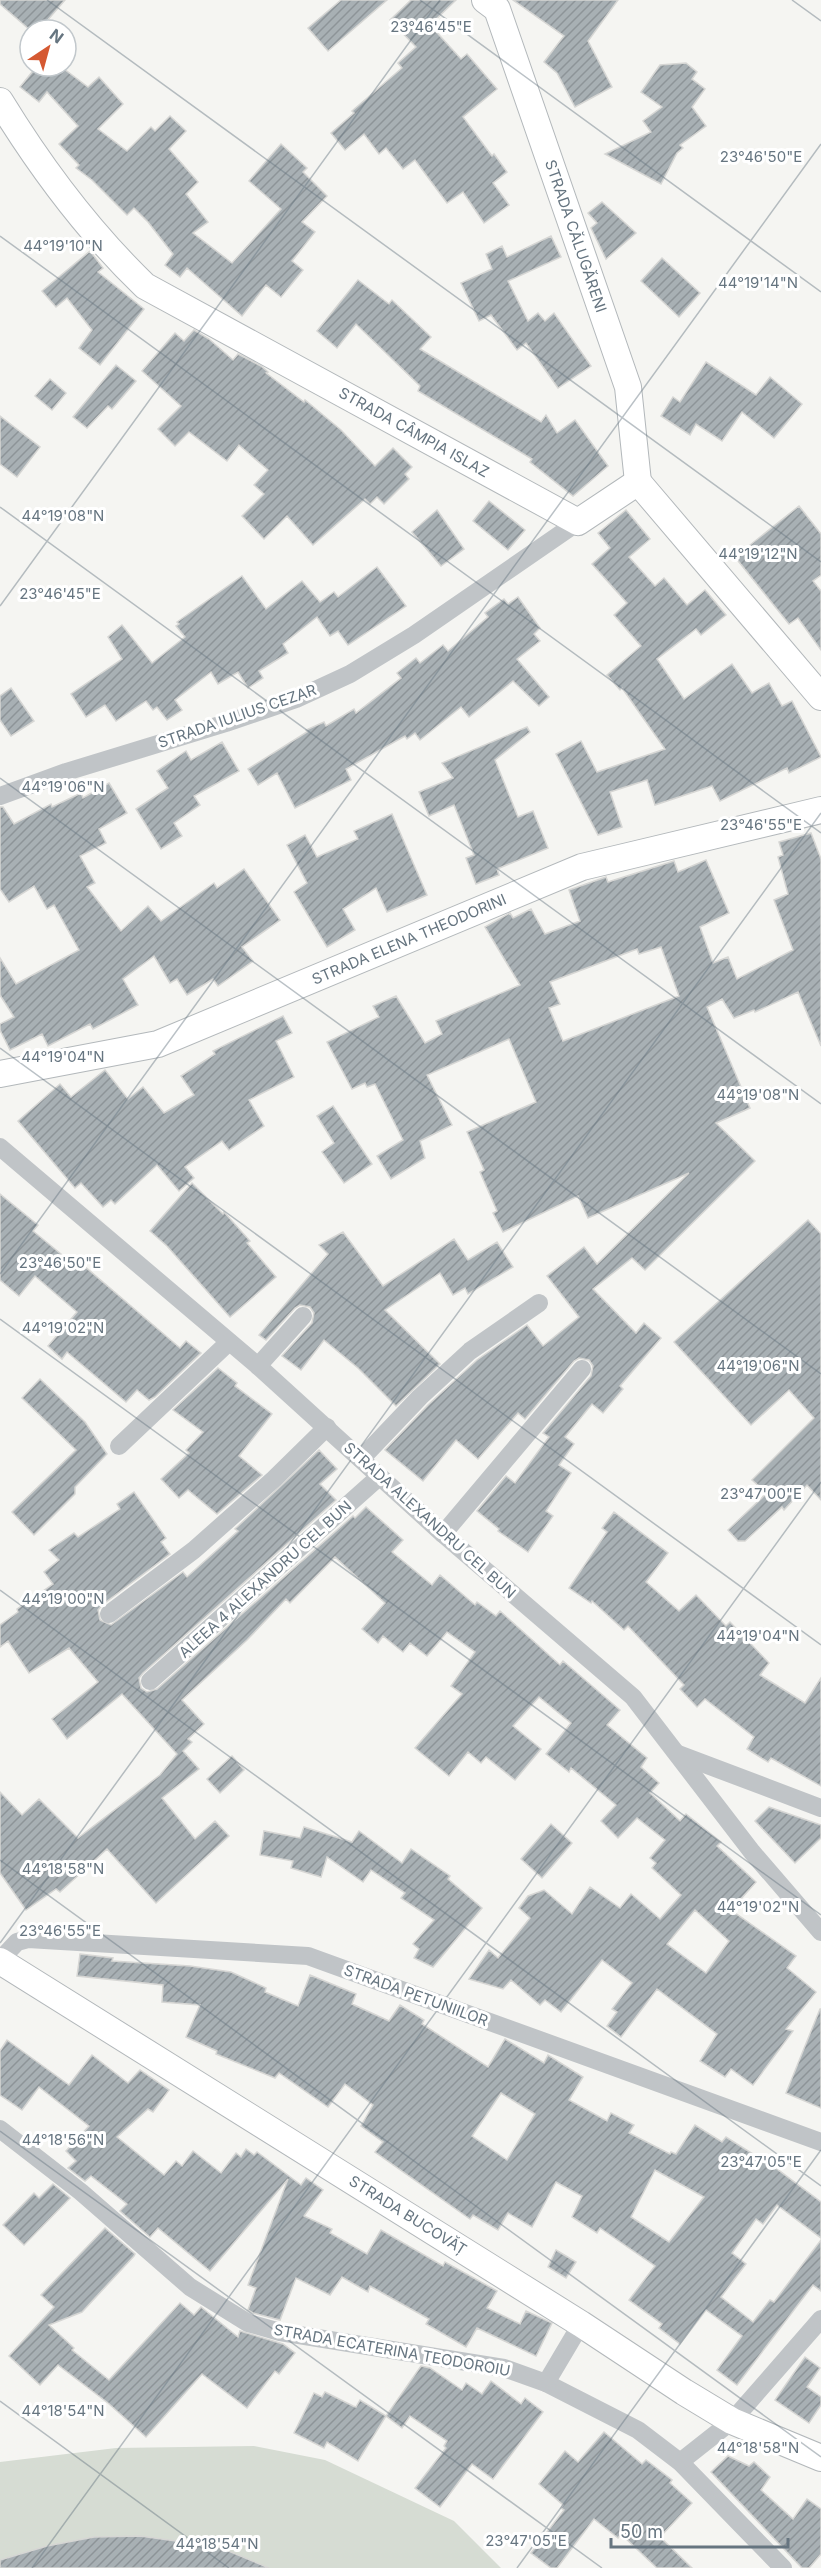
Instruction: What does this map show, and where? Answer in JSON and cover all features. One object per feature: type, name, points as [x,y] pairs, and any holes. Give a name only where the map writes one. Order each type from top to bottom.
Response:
[{"type":"street","name":"STRADA CĂLUGĂRENI","points":[[495,3],[628,387],[638,482]]},
{"type":"street","name":"STRADA CÂMPIA ISLAZ","points":[[0,101],[74,210],[115,257],[145,286],[578,522]]},
{"type":"street","points":[[578,522],[638,482],[821,697]]},
{"type":"street","name":"STRADA IULIUS CEZAR","points":[[0,796],[66,772],[276,706],[350,674],[414,635],[578,522]]},
{"type":"street","name":"STRADA ELENA THEODORINI","points":[[0,1074],[158,1044],[582,867],[821,810]]},
{"type":"street","name":"STRADA ALEXANDRU CEL BUN","points":[[0,1147],[258,1366],[443,1534],[633,1697],[752,1852],[821,1932]]},
{"type":"street","points":[[361,1460],[420,1397],[470,1351],[539,1304]]},
{"type":"street","points":[[258,1366],[303,1316]]},
{"type":"street","points":[[119,1446],[229,1342]]},
{"type":"street","points":[[443,1534],[582,1369]]},
{"type":"street","points":[[109,1614],[194,1550],[274,1479],[327,1427]]},
{"type":"street","name":"ALEEA 4 ALEXANDRU CEL BUN","points":[[150,1681],[379,1477]]},
{"type":"street","points":[[678,1754],[821,1808]]},
{"type":"street","name":"STRADA PETUNIILOR","points":[[0,1960],[17,1942],[28,1939],[308,1956],[821,2142]]},
{"type":"street","name":"STRADA BUCOVĂȚ","points":[[0,1960],[582,2324],[684,2392],[732,2421],[821,2457]]},
{"type":"street","name":"STRADA ECATERINA TEODOROIU","points":[[0,2129],[81,2192],[190,2287],[248,2323],[280,2332],[504,2368],[546,2383],[638,2430],[680,2462],[783,2568]]},
{"type":"street","points":[[680,2462],[732,2421],[821,2319]]},
{"type":"street","points":[[546,2383],[582,2324]]},
{"type":"shaded area","points":[[254,2446],[325,2460],[454,2521],[501,2568],[0,2568],[0,2462],[116,2448]]},
{"type":"building","points":[[0,0],[65,0],[49,18],[18,20],[0,4]]},
{"type":"building","points":[[341,0],[387,0],[328,51],[308,28]]},
{"type":"building","points":[[411,0],[456,0],[430,25],[461,59],[467,54],[497,89],[463,117],[507,172],[493,183],[509,205],[484,223],[463,192],[447,203],[415,160],[403,169],[386,148],[379,154],[364,134],[345,150],[331,133],[354,113],[352,111],[402,68],[398,63],[416,47],[390,20]]},
{"type":"building","points":[[513,0],[618,0],[588,41],[612,87],[575,107],[557,73],[544,62],[564,36]]},
{"type":"building","points":[[686,63],[697,72],[692,79],[705,89],[692,107],[706,126],[680,145],[683,148],[677,153],[661,184],[605,154],[651,132],[643,121],[662,107],[641,92],[660,65]]},
{"type":"building","points":[[99,77],[123,104],[98,129],[127,151],[151,127],[155,131],[170,116],[186,131],[169,149],[198,182],[186,194],[208,222],[193,233],[232,263],[281,209],[249,181],[281,144],[307,168],[303,172],[327,196],[302,222],[315,232],[292,261],[303,270],[281,297],[266,285],[242,316],[187,268],[180,277],[165,265],[173,254],[148,222],[134,208],[127,215],[92,180],[76,168],[79,165],[59,144],[78,126],[47,92],[39,102],[20,87],[27,78],[76,78],[88,87]]},
{"type":"building","points":[[602,202],[636,233],[606,259],[591,228],[597,223],[588,213]]},
{"type":"building","points":[[551,236],[561,257],[508,281],[528,321],[538,313],[545,321],[554,313],[591,366],[558,388],[526,343],[517,350],[491,315],[479,321],[461,283],[492,269],[486,254],[502,246],[507,257]]},
{"type":"building","points":[[90,251],[103,268],[98,272],[144,309],[100,365],[79,348],[92,330],[67,298],[56,307],[42,291]]},
{"type":"building","points":[[662,258],[700,293],[679,317],[641,281]]},
{"type":"building","points":[[358,280],[389,304],[392,300],[431,337],[420,349],[541,422],[546,415],[557,433],[575,420],[608,466],[573,496],[530,462],[532,459],[418,391],[420,386],[356,324],[337,348],[317,331]]},
{"type":"building","points":[[194,330],[209,339],[233,360],[238,354],[261,366],[268,372],[266,373],[304,402],[305,400],[341,430],[375,466],[393,448],[412,467],[405,474],[409,479],[384,504],[377,497],[370,504],[365,499],[313,545],[287,516],[264,539],[242,516],[264,494],[254,485],[268,470],[239,445],[227,461],[189,432],[175,446],[158,429],[181,406],[142,371],[175,333],[184,341]]},
{"type":"building","points":[[706,362],[756,395],[770,377],[802,404],[774,438],[742,412],[722,441],[696,424],[690,435],[661,416],[673,397],[680,402]]},
{"type":"building","points":[[116,365],[136,381],[112,409],[108,406],[87,428],[73,417]]},
{"type":"building","points":[[50,379],[66,393],[52,410],[35,396]]},
{"type":"building","points":[[0,416],[40,447],[17,477],[0,464]]},
{"type":"building","points":[[489,501],[525,530],[508,550],[473,521]]},
{"type":"building","points":[[799,506],[821,534],[821,575],[813,581],[821,591],[821,650],[798,618],[789,624],[735,557]]},
{"type":"building","points":[[437,510],[464,549],[441,566],[412,532]]},
{"type":"building","points":[[626,510],[650,539],[629,557],[655,586],[664,578],[687,605],[705,590],[726,615],[701,635],[696,629],[657,659],[684,699],[732,664],[752,693],[769,683],[782,706],[792,701],[821,757],[789,773],[787,768],[720,801],[712,786],[655,805],[647,780],[610,792],[622,827],[598,835],[556,754],[581,741],[597,772],[665,749],[622,688],[620,690],[607,675],[641,646],[614,615],[627,603],[592,564],[610,548],[598,533]]},
{"type":"building","points":[[377,567],[406,606],[348,645],[338,631],[330,636],[317,617],[283,644],[288,653],[259,671],[263,678],[248,688],[238,672],[218,684],[211,672],[175,700],[182,710],[167,720],[157,707],[153,710],[146,701],[116,721],[105,705],[86,717],[71,694],[122,659],[108,637],[122,625],[152,663],[185,637],[176,626],[179,624],[177,622],[242,576],[266,609],[302,581],[320,602],[334,592],[338,597]]},
{"type":"building","points":[[518,597],[540,628],[534,634],[540,641],[517,659],[549,697],[539,706],[513,681],[469,717],[461,707],[420,740],[415,733],[407,739],[405,736],[346,769],[351,780],[295,808],[277,773],[258,785],[248,769],[307,732],[306,730],[324,722],[326,726],[354,709],[356,713],[401,678],[397,673],[416,658],[420,663],[443,645],[448,651],[488,617],[485,613],[504,599],[508,604]]},
{"type":"building","points":[[11,688],[34,721],[11,736],[0,720],[0,696]]},
{"type":"building","points":[[527,727],[530,732],[495,760],[518,817],[533,811],[548,848],[497,869],[499,875],[476,884],[466,858],[474,855],[454,805],[429,816],[419,792],[453,778],[442,763]]},
{"type":"building","points":[[222,742],[239,771],[194,796],[200,805],[174,823],[182,836],[161,849],[136,809],[168,788],[157,771],[186,751],[191,760]]},
{"type":"building","points":[[109,783],[127,813],[99,829],[106,843],[80,856],[95,883],[87,887],[121,931],[148,906],[161,921],[214,883],[217,888],[244,869],[280,920],[242,947],[253,961],[218,986],[213,979],[187,995],[177,979],[170,983],[154,956],[123,979],[138,1005],[93,1029],[90,1024],[48,1046],[42,1034],[10,1050],[0,1030],[0,1024],[14,1017],[0,995],[0,958],[16,984],[79,950],[54,905],[47,909],[34,886],[9,902],[0,889],[0,807],[3,807],[14,824],[51,804],[52,807],[81,793],[83,798]]},
{"type":"building","points":[[392,814],[427,895],[387,912],[376,888],[343,909],[355,930],[327,947],[294,892],[307,883],[287,845],[305,835],[317,857],[358,839],[354,831]]},
{"type":"building","points":[[811,833],[821,859],[821,1046],[798,992],[755,1012],[754,1010],[734,1018],[722,999],[707,1007],[750,1108],[716,1123],[755,1161],[645,1270],[632,1258],[593,1289],[636,1333],[644,1323],[661,1338],[620,1386],[623,1389],[603,1413],[592,1404],[565,1437],[574,1444],[559,1465],[571,1473],[546,1511],[553,1516],[528,1552],[498,1531],[499,1529],[477,1511],[506,1476],[515,1483],[549,1437],[543,1433],[591,1376],[593,1366],[589,1360],[579,1358],[574,1361],[525,1419],[518,1413],[478,1459],[456,1440],[423,1481],[385,1450],[428,1405],[477,1360],[527,1325],[543,1346],[579,1317],[547,1276],[584,1247],[597,1264],[689,1173],[588,1218],[578,1196],[503,1232],[493,1213],[497,1211],[480,1172],[484,1170],[467,1132],[536,1102],[509,1039],[427,1075],[452,1125],[420,1141],[425,1158],[391,1179],[377,1156],[403,1140],[375,1084],[367,1087],[365,1083],[352,1089],[327,1042],[379,1017],[373,1006],[396,996],[425,1043],[442,1034],[436,1021],[520,985],[485,927],[510,913],[513,918],[531,909],[545,934],[580,921],[569,890],[606,877],[608,882],[674,861],[678,872],[706,860],[729,913],[700,927],[713,963],[728,957],[737,979],[793,950],[774,900],[788,894],[778,857],[783,855],[779,842]],"holes":[[[661,947],[679,996],[563,1041],[549,1008],[560,1004],[550,982],[637,949],[639,954]]]},
{"type":"building","points":[[283,1016],[292,1033],[276,1041],[294,1077],[249,1100],[264,1126],[229,1150],[222,1141],[185,1167],[194,1178],[179,1191],[157,1165],[115,1204],[111,1200],[103,1207],[81,1183],[75,1188],[18,1121],[60,1084],[71,1097],[105,1070],[128,1099],[143,1087],[164,1113],[194,1095],[181,1076],[215,1054],[213,1051]]},
{"type":"building","points":[[333,1106],[372,1164],[344,1183],[322,1152],[334,1143],[317,1116]]},
{"type":"building","points":[[192,1183],[223,1214],[224,1212],[250,1241],[247,1243],[276,1277],[230,1317],[167,1246],[150,1231]]},
{"type":"building","points":[[0,1194],[38,1225],[33,1231],[72,1263],[76,1259],[180,1348],[186,1341],[201,1353],[155,1397],[149,1400],[137,1390],[126,1402],[67,1352],[62,1359],[48,1346],[77,1312],[35,1276],[19,1296],[0,1280]]},
{"type":"building","points":[[808,1220],[821,1234],[821,1500],[807,1485],[784,1510],[782,1507],[745,1541],[738,1541],[728,1530],[767,1493],[752,1480],[814,1418],[789,1390],[751,1425],[674,1342]]},
{"type":"building","points":[[343,1232],[383,1286],[454,1239],[468,1260],[497,1242],[513,1267],[468,1294],[465,1288],[453,1295],[440,1273],[385,1310],[440,1364],[396,1406],[358,1368],[324,1340],[301,1370],[282,1356],[312,1323],[314,1313],[310,1307],[300,1305],[295,1308],[266,1340],[259,1335],[328,1254],[319,1245]]},
{"type":"building","points":[[218,1368],[237,1383],[235,1386],[272,1414],[239,1456],[262,1475],[217,1514],[188,1490],[179,1498],[161,1479],[189,1453],[186,1450],[203,1432],[173,1410]]},
{"type":"building","points":[[40,1379],[85,1422],[107,1454],[75,1487],[75,1494],[34,1535],[12,1512],[76,1450],[22,1398]]},
{"type":"building","points":[[319,1450],[337,1469],[320,1484],[336,1500],[143,1673],[139,1678],[141,1688],[147,1692],[157,1689],[366,1507],[403,1540],[392,1552],[432,1585],[440,1575],[475,1605],[477,1602],[496,1616],[500,1611],[560,1665],[563,1661],[620,1710],[607,1725],[647,1758],[641,1767],[659,1783],[650,1793],[680,1821],[686,1814],[721,1842],[717,1846],[756,1882],[731,1910],[796,1956],[787,1968],[816,1992],[786,2029],[793,2031],[753,2085],[731,2069],[725,2077],[700,2061],[717,2034],[657,1989],[621,2037],[607,2026],[617,2012],[612,2009],[632,1983],[602,1960],[561,2012],[545,2000],[540,2005],[511,1980],[503,1989],[469,1979],[489,1950],[498,1958],[530,1918],[519,1908],[528,1896],[544,1890],[572,1914],[590,1887],[620,1908],[631,1894],[660,1919],[681,1895],[652,1868],[656,1863],[650,1858],[665,1840],[637,1818],[618,1838],[601,1821],[616,1805],[571,1768],[569,1772],[546,1754],[571,1723],[539,1697],[513,1726],[541,1749],[515,1780],[486,1757],[481,1763],[468,1752],[449,1776],[415,1748],[462,1694],[451,1686],[475,1652],[447,1632],[427,1656],[410,1643],[403,1652],[383,1636],[378,1643],[362,1629],[385,1603],[335,1557],[290,1603],[286,1599],[247,1640],[182,1700],[204,1724],[188,1739],[192,1742],[183,1751],[199,1769],[162,1798],[195,1839],[215,1821],[229,1836],[156,1903],[107,1849],[60,1892],[56,1889],[26,1910],[0,1873],[0,1792],[22,1815],[39,1799],[78,1838],[160,1775],[177,1754],[122,1694],[67,1739],[52,1719],[98,1682],[69,1648],[29,1673],[8,1641],[0,1647],[0,1625],[18,1612],[17,1609],[53,1584],[44,1572],[59,1560],[49,1550],[74,1533],[78,1537],[120,1509],[117,1504],[134,1492],[166,1538],[161,1542],[170,1554],[102,1605],[98,1610],[100,1620],[111,1625],[183,1572],[187,1577],[238,1531],[235,1529]],"holes":[[[695,1910],[729,1941],[706,1973],[667,1944]]]},
{"type":"building","points":[[614,1512],[668,1553],[646,1582],[679,1611],[696,1595],[726,1626],[730,1622],[769,1663],[760,1675],[805,1703],[821,1678],[821,1786],[771,1758],[768,1762],[747,1749],[754,1737],[705,1699],[697,1707],[680,1689],[684,1685],[628,1626],[624,1630],[592,1601],[591,1603],[569,1588],[607,1532],[602,1528]]},
{"type":"building","points":[[232,1756],[244,1770],[220,1793],[207,1779]]},
{"type":"building","points":[[769,1807],[821,1825],[821,1838],[795,1863],[755,1821]]},
{"type":"building","points":[[551,1824],[572,1843],[542,1878],[521,1859]]},
{"type":"building","points":[[304,1827],[352,1842],[359,1831],[402,1863],[411,1849],[450,1876],[448,1879],[482,1908],[433,1967],[414,1958],[419,1949],[413,1944],[434,1920],[401,1898],[405,1893],[371,1870],[363,1882],[327,1857],[321,1877],[291,1868],[293,1861],[260,1855],[264,1831],[300,1838]]},
{"type":"building","points":[[80,1954],[113,1958],[112,1961],[190,1966],[231,1972],[266,1988],[265,1992],[298,2006],[310,1975],[356,1994],[352,2004],[389,2021],[400,2005],[424,2020],[422,2024],[488,2067],[505,2039],[544,2063],[548,2055],[583,2077],[569,2100],[607,2121],[611,2113],[634,2125],[629,2133],[670,2154],[671,2152],[676,2154],[695,2125],[722,2142],[726,2137],[756,2156],[757,2154],[821,2202],[821,2238],[777,2205],[763,2224],[756,2219],[732,2253],[746,2264],[721,2297],[753,2322],[770,2300],[774,2302],[821,2240],[821,2291],[813,2285],[737,2385],[717,2370],[742,2336],[706,2310],[680,2344],[659,2328],[662,2324],[629,2300],[655,2266],[600,2228],[597,2233],[572,2217],[582,2196],[556,2182],[532,2227],[508,2213],[498,2230],[473,2215],[470,2219],[375,2152],[383,2142],[361,2126],[373,2105],[345,2084],[328,2107],[279,2073],[275,2078],[216,2054],[217,2051],[186,2037],[200,2005],[162,2002],[163,1985],[77,1976]],"holes":[[[501,2093],[535,2114],[507,2160],[472,2136]],[[655,2170],[704,2197],[669,2242],[631,2217]]]},
{"type":"building","points":[[821,2009],[821,2108],[786,2093]]},
{"type":"building","points":[[7,2040],[69,2085],[92,2055],[128,2083],[140,2070],[169,2090],[153,2112],[148,2109],[117,2137],[164,2175],[176,2161],[182,2166],[193,2151],[221,2173],[236,2153],[241,2157],[246,2149],[254,2155],[257,2152],[301,2185],[306,2178],[323,2190],[304,2216],[332,2229],[330,2233],[367,2254],[381,2230],[443,2266],[445,2262],[497,2291],[487,2308],[520,2324],[526,2311],[552,2323],[536,2356],[477,2328],[466,2347],[426,2324],[429,2319],[370,2286],[368,2292],[342,2277],[330,2295],[296,2278],[280,2320],[253,2313],[248,2310],[256,2288],[248,2285],[288,2179],[210,2271],[158,2228],[150,2237],[120,2211],[127,2204],[91,2176],[85,2181],[68,2168],[76,2161],[66,2151],[89,2126],[39,2087],[22,2110],[0,2095],[0,2051]]},
{"type":"building","points":[[53,2184],[70,2198],[24,2245],[3,2225],[34,2193],[39,2198]]},
{"type":"building","points":[[105,2228],[135,2254],[134,2256],[82,2312],[49,2325],[74,2348],[72,2350],[109,2380],[180,2303],[194,2315],[201,2307],[238,2337],[240,2331],[283,2344],[295,2353],[279,2374],[275,2371],[247,2408],[202,2374],[146,2437],[108,2403],[58,2365],[40,2385],[9,2356],[54,2307],[41,2295]]},
{"type":"building","points":[[556,2250],[576,2262],[566,2278],[548,2267]]},
{"type":"building","points":[[805,2357],[820,2368],[807,2387],[821,2397],[821,2405],[809,2423],[775,2400]]},
{"type":"building","points":[[421,2366],[430,2368],[462,2390],[466,2383],[482,2394],[491,2381],[521,2404],[525,2398],[543,2412],[493,2479],[472,2464],[440,2507],[415,2488],[446,2448],[444,2446],[447,2441],[410,2416],[402,2428],[386,2416]]},
{"type":"building","points":[[325,2392],[356,2407],[360,2400],[386,2416],[358,2461],[327,2442],[324,2448],[294,2433],[314,2393],[322,2397]]},
{"type":"building","points":[[604,2432],[642,2464],[646,2460],[672,2480],[670,2483],[692,2503],[660,2537],[692,2568],[657,2568],[621,2534],[618,2538],[594,2519],[557,2568],[551,2568],[531,2553],[564,2510],[561,2508],[563,2505],[539,2484],[565,2451],[578,2462]]},
{"type":"building","points":[[728,2456],[749,2466],[754,2462],[770,2477],[761,2490],[793,2519],[807,2499],[821,2509],[821,2554],[809,2568],[802,2568],[711,2472]]},
{"type":"building","points":[[140,2536],[219,2547],[269,2568],[0,2568],[0,2560],[47,2546],[94,2537]]}]
